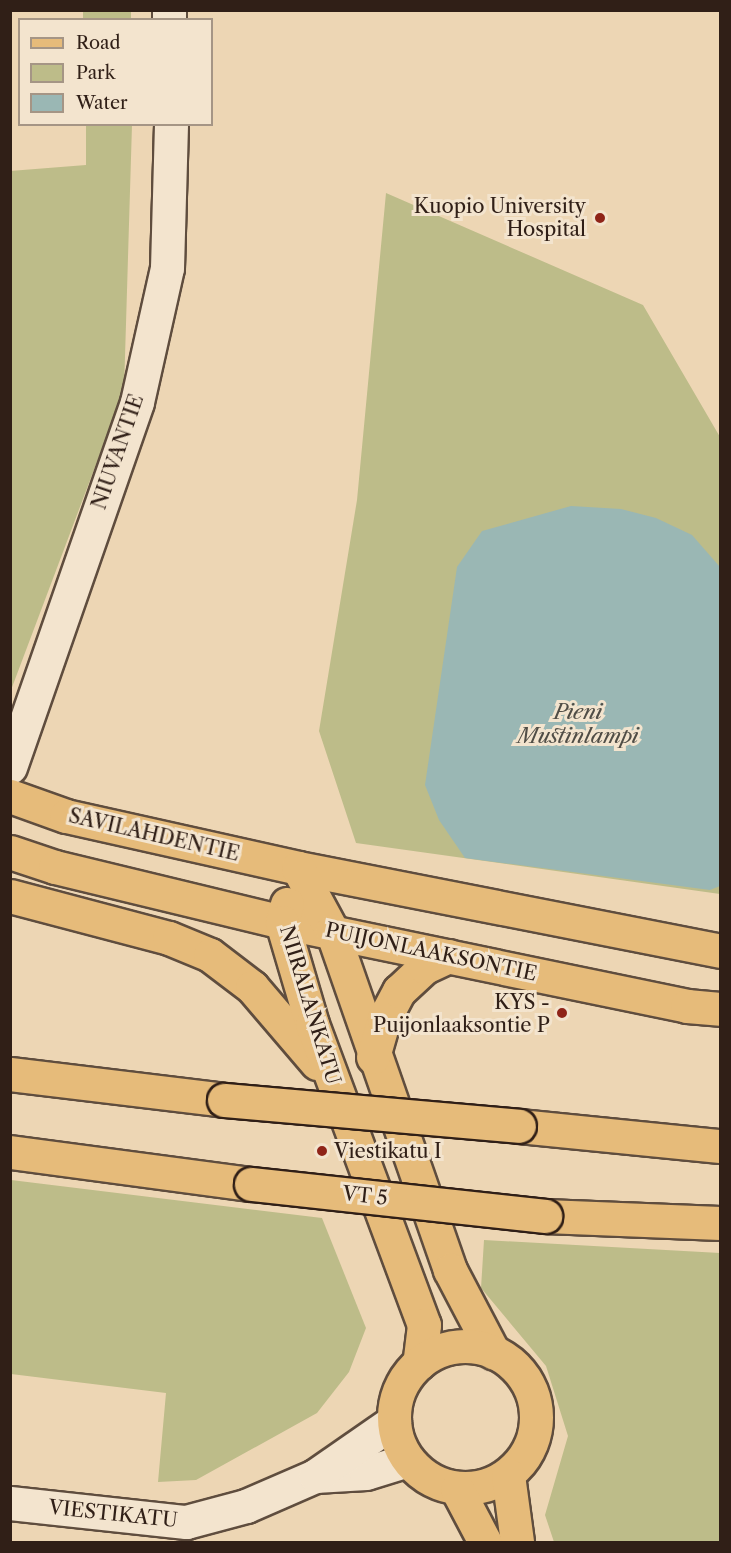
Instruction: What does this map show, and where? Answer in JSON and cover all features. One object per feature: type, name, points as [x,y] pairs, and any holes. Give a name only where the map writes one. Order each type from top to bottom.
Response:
[{"type":"main road","name":"SAVILAHDENTIE","points":[[10,796],[66,816],[298,868]]},
{"type":"main road","points":[[10,852],[55,867],[282,922]]},
{"type":"main road","name":"NIIRALANKATU","points":[[298,868],[282,922],[334,1087],[417,1301],[425,1340],[419,1363]]},
{"type":"main road","name":"NIIRALANKATU","points":[[298,868],[332,931],[373,1057],[450,1270],[493,1352]]},
{"type":"main road","points":[[298,868],[720,951]]},
{"type":"main road","points":[[10,896],[169,938],[210,955],[252,987],[334,1087]]},
{"type":"main road","name":"PUIJONLAAKSONTIE","points":[[282,922],[687,1006],[720,1009]]},
{"type":"main road","points":[[373,1057],[399,991],[425,967],[448,956]]},
{"type":"main road","points":[[10,1074],[224,1100],[720,1146]]},
{"type":"main road","name":"VT 5","points":[[10,1152],[251,1184],[544,1216],[720,1223]]},
{"type":"main road","points":[[448,1348],[493,1352],[521,1372],[536,1407],[530,1449],[508,1475],[477,1488],[457,1489],[428,1479],[408,1460],[394,1421],[398,1392],[419,1363],[448,1348]]},
{"type":"main road","points":[[508,1475],[517,1542]]},
{"type":"main road","points":[[457,1489],[485,1542]]},
{"type":"street","name":"NIUVANTIE","points":[[10,767],[137,402],[167,268],[171,126]]},
{"type":"street","name":"VIESTIKATU","points":[[10,1503],[186,1522],[246,1506],[315,1476],[394,1421]]},
{"type":"street","name":"VIESTIKATU","points":[[315,1476],[366,1473],[408,1460]]},
{"type":"green space","points":[[83,11],[131,11],[131,18],[83,18]]},
{"type":"green space","points":[[86,126],[132,126],[124,390],[11,690],[10,171],[86,165]]},
{"type":"green space","points":[[386,193],[643,305],[720,437],[720,894],[356,843],[319,731],[357,500]]},
{"type":"green space","points":[[11,1180],[322,1218],[366,1328],[349,1372],[317,1413],[196,1480],[158,1482],[166,1393],[11,1374]]},
{"type":"green space","points":[[484,1240],[720,1253],[720,1542],[554,1542],[545,1515],[568,1436],[546,1366],[481,1288]]},
{"type":"water","name":"Pieni Mustinlampi","points":[[571,506],[621,509],[656,518],[692,535],[720,567],[720,886],[710,890],[465,858],[439,820],[425,785],[457,567],[482,531]]},
{"type":"place","name":"Kuopio University Hospital","points":[[600,218]]},
{"type":"place","name":"KYS - Puijonlaaksontie P","points":[[562,1013]]},
{"type":"place","name":"Viestikatu I","points":[[322,1151]]}]
